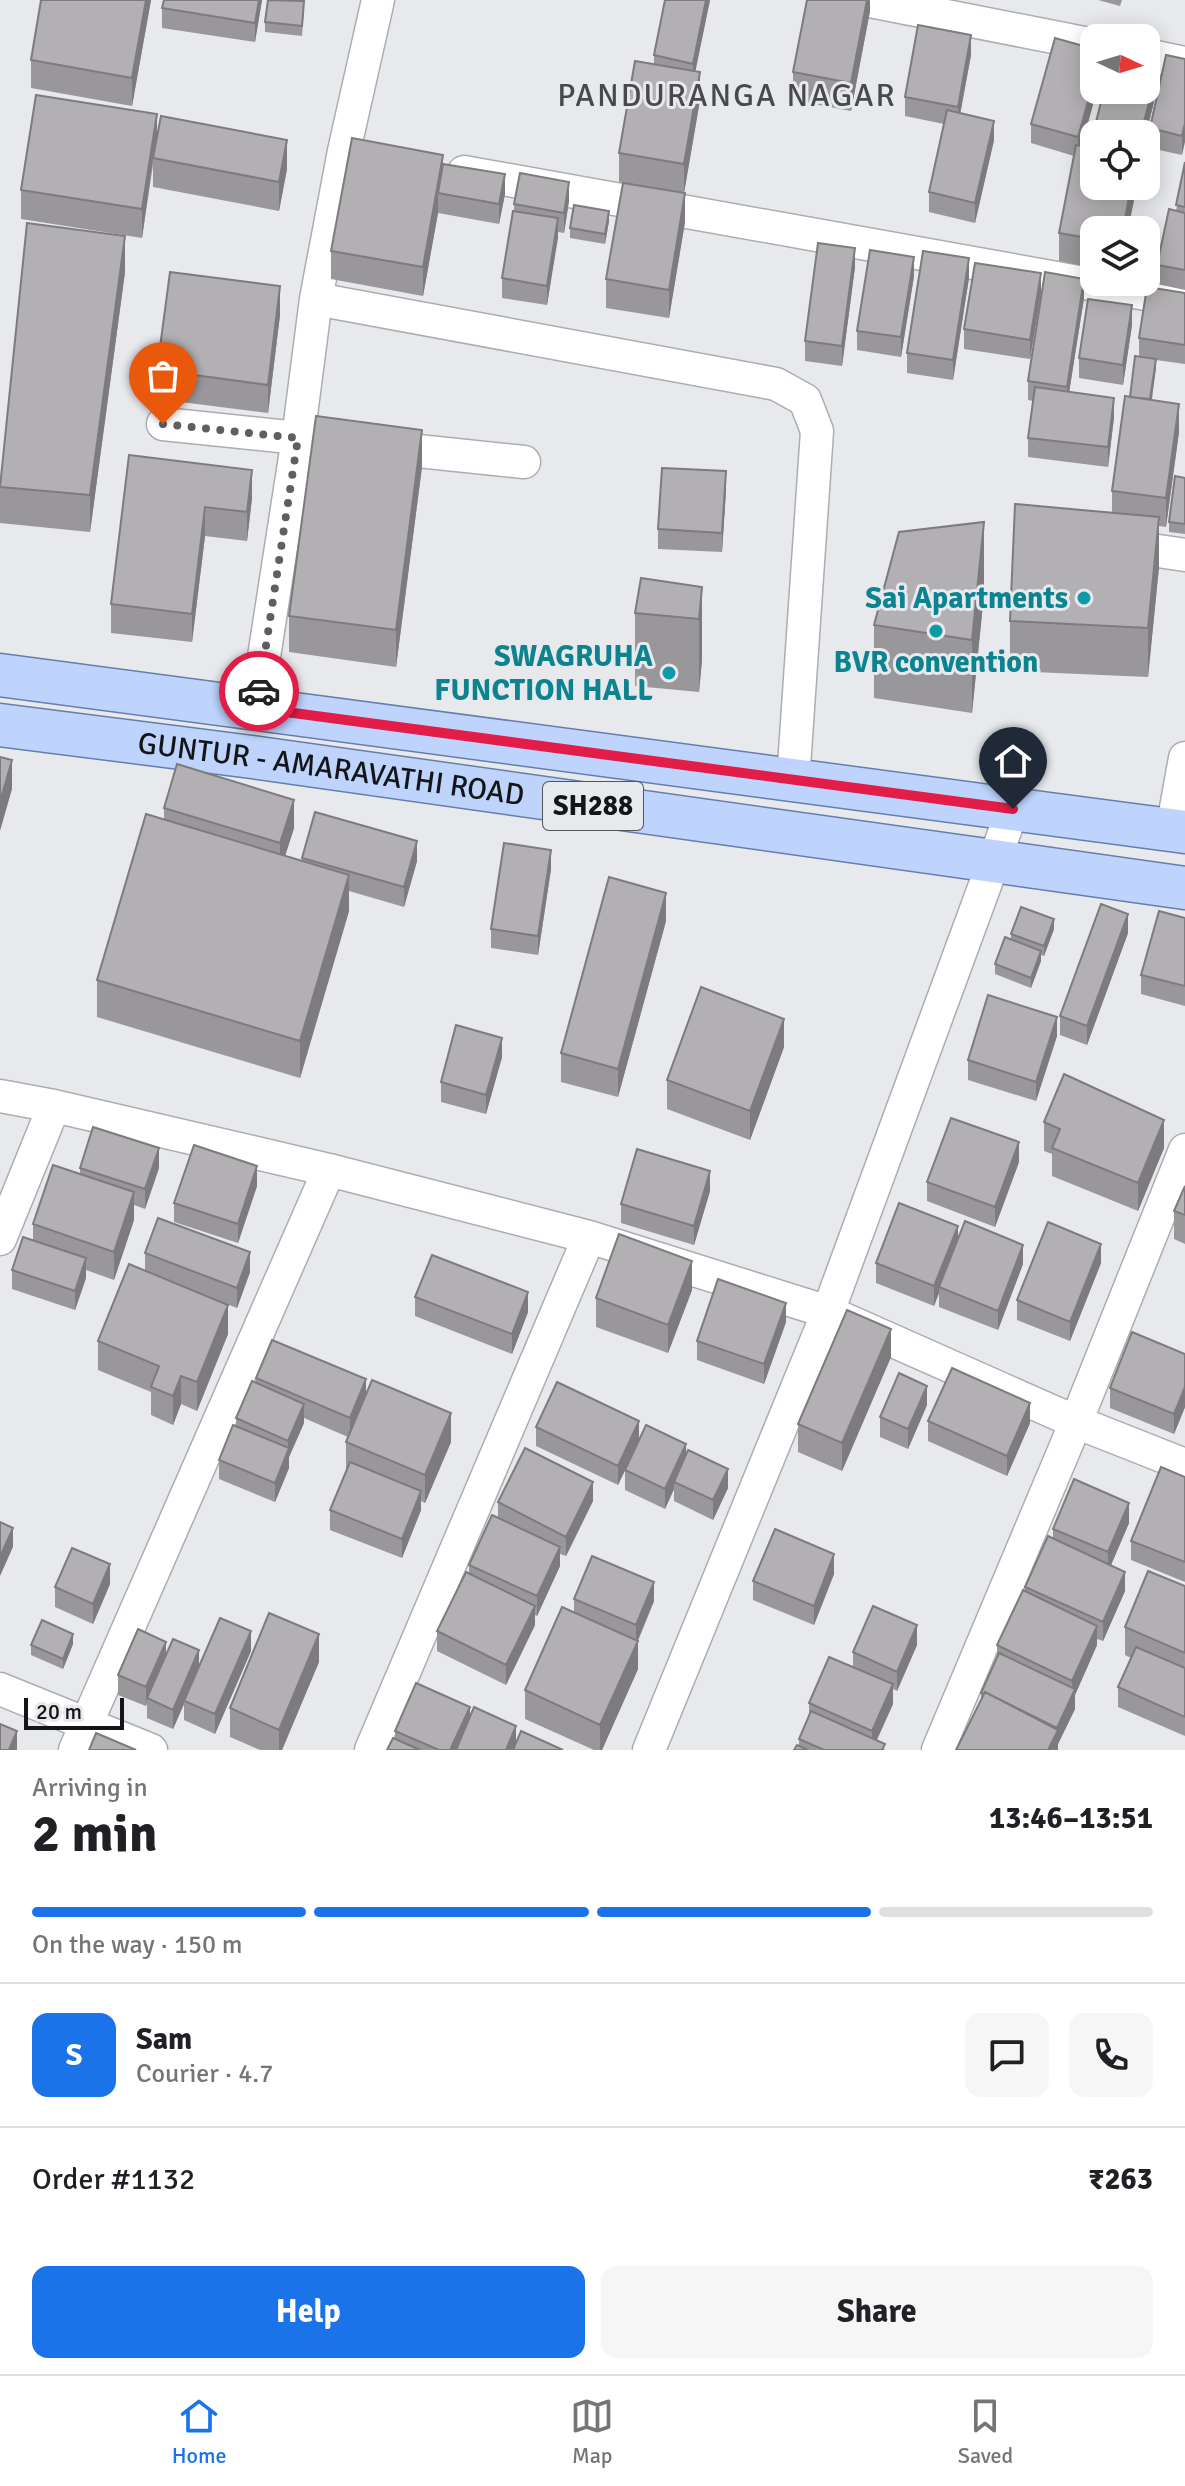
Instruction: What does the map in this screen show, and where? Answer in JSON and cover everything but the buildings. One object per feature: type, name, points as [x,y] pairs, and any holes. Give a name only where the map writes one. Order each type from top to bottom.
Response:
[{"type":"main road","name":"GUNTUR - AMARAVATHI ROAD","points":[[0,675],[1178,831]]},
{"type":"main road","name":"GUNTUR - AMARAVATHI ROAD","points":[[0,725],[252,757],[1185,888]]},
{"type":"street","points":[[256,708],[316,299],[360,153],[378,0]]},
{"type":"street","points":[[865,0],[1080,42]]},
{"type":"street","points":[[1160,58],[1185,63]]},
{"type":"street","points":[[438,167],[1185,301]]},
{"type":"street","points":[[316,299],[776,384],[805,400],[817,431],[793,781]]},
{"type":"street","points":[[163,424],[524,462]]},
{"type":"street","points":[[1094,542],[1185,555]]},
{"type":"street","points":[[1178,831],[1185,758]]},
{"type":"street","points":[[649,1750],[828,1312],[1013,809]]},
{"type":"street","points":[[0,1096],[329,1170],[589,1237],[828,1312],[1076,1422],[1185,1465]]},
{"type":"street","points":[[0,1239],[54,1106]]},
{"type":"street","points":[[938,1750],[1076,1422],[1185,1150]]},
{"type":"street","points":[[81,1737],[329,1170]]},
{"type":"street","points":[[371,1750],[589,1237]]},
{"type":"street","points":[[0,1689],[81,1737],[151,1750]]},
{"type":"way so far","points":[[163,424],[298,438],[259,691]]},
{"type":"place","name":"Sai Apartments","points":[[1084,598]]},
{"type":"place","name":"BVR convention","points":[[936,631]]},
{"type":"place","name":"SWAGRUHA FUNCTION HALL","points":[[669,673]]},
{"type":"district","name":"PANDURANGA NAGAR","points":[[727,95]]},
{"type":"route","points":[[259,691],[256,708],[1013,809]]}]
